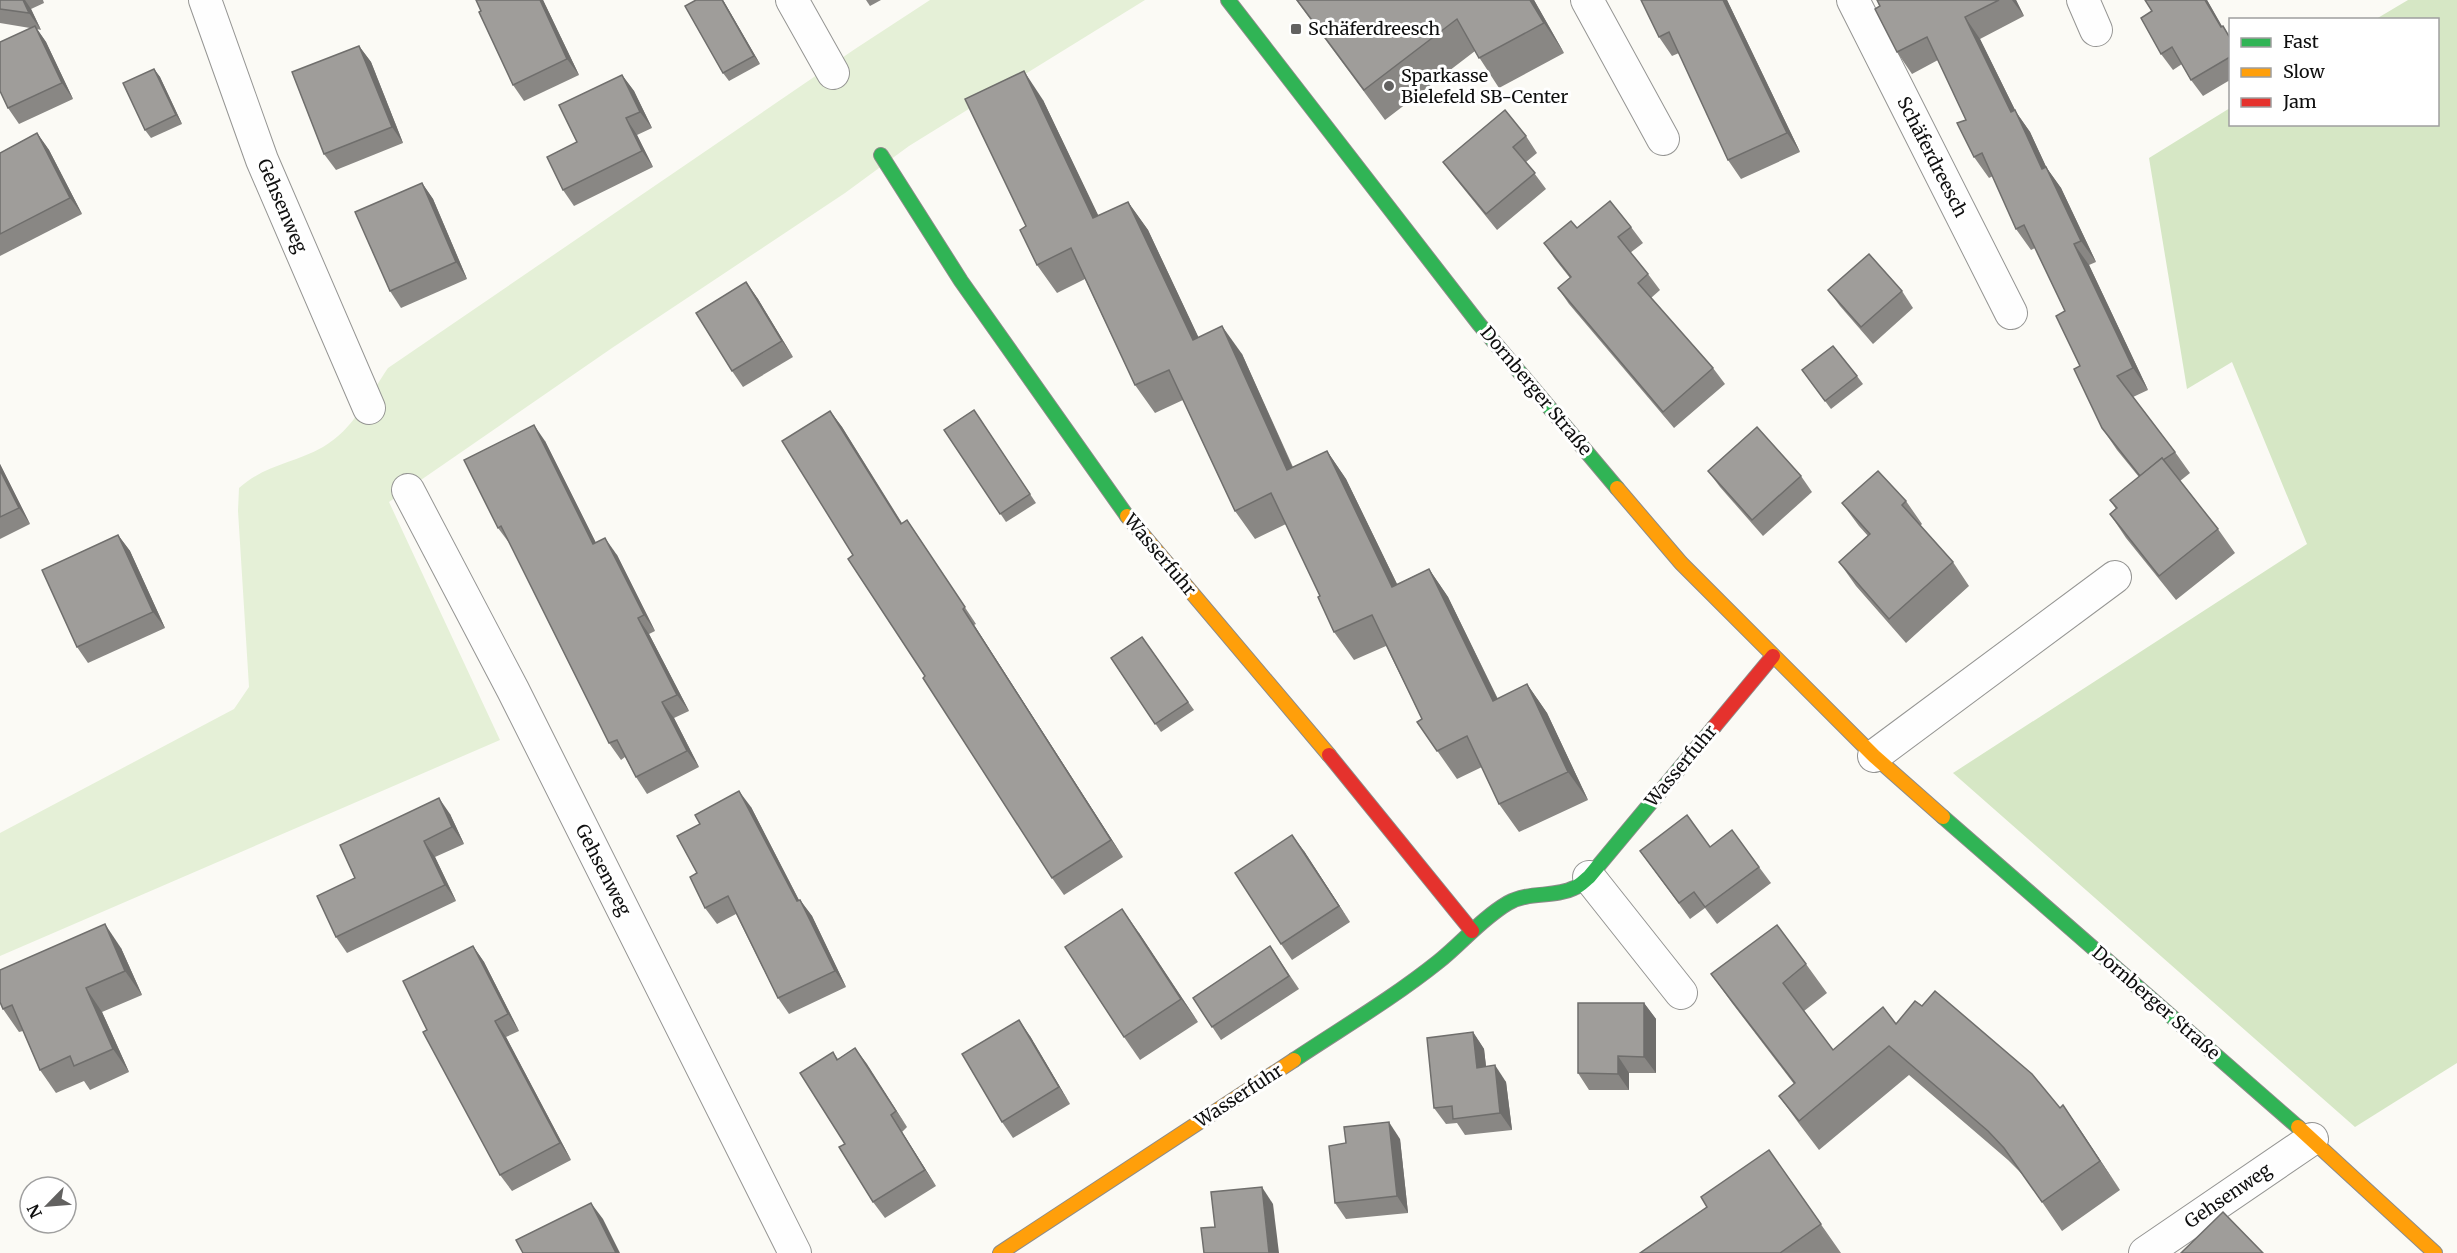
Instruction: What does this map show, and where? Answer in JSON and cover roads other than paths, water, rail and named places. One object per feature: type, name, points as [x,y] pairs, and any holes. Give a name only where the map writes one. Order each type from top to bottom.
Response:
[{"type":"street","name":"Gehsenweg","points":[[205,0],[262,160],[369,408]]},
{"type":"street","points":[[792,0],[832,73]]},
{"type":"street","name":"Dornberger Straße","points":[[1228,0],[1479,324],[1681,563],[1874,756],[2312,1140],[2435,1253]]},
{"type":"street","points":[[1587,0],[1663,139]]},
{"type":"street","name":"Schäferdreesch","points":[[1853,0],[2011,313]]},
{"type":"street","points":[[2083,0],[2096,30]]},
{"type":"street","name":"Wasserfuhr","points":[[881,155],[961,281],[1134,526],[1311,733],[1472,931]]},
{"type":"street","name":"Gehsenweg","points":[[408,490],[519,701],[795,1253]]},
{"type":"street","points":[[1874,756],[2115,577]]},
{"type":"street","name":"Wasserfuhr","points":[[1000,1253],[1402,989],[1440,961],[1472,931],[1510,902],[1532,895],[1555,894],[1575,888],[1589,877],[1773,656]]},
{"type":"street","points":[[1589,877],[1681,993]]},
{"type":"street","name":"Gehsenweg","points":[[2145,1253],[2312,1140]]},
{"type":"place","name":"Schäferdreesch","points":[[1296,29]]},
{"type":"place","name":"Sparkasse Bielefeld SB-Center","points":[[1389,86]]}]
